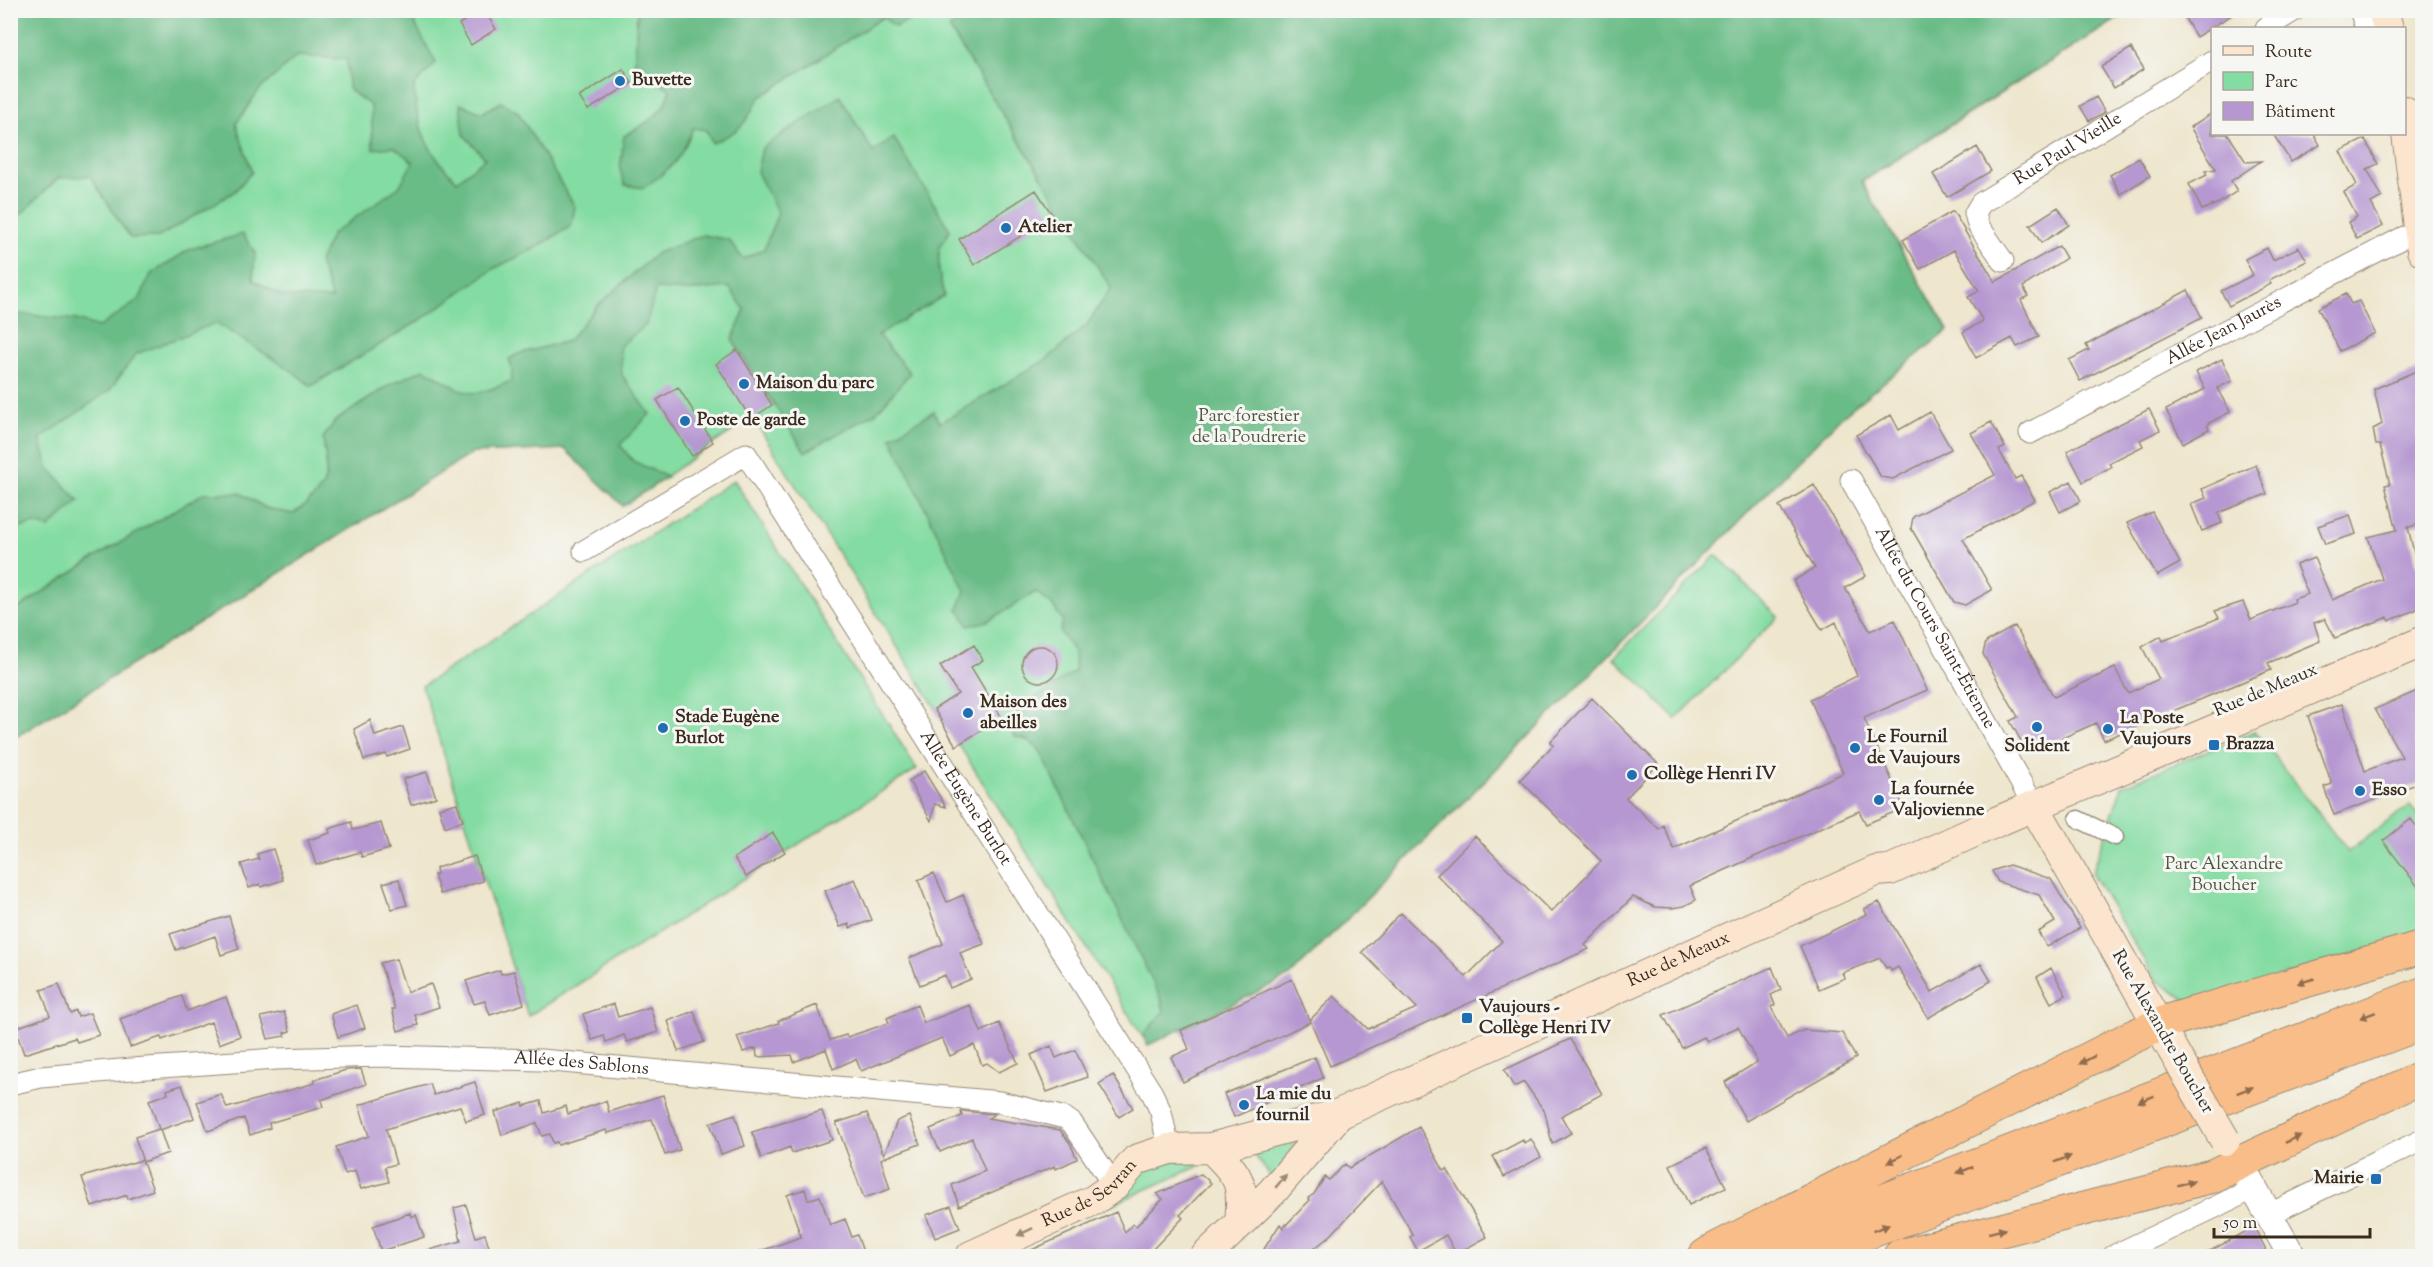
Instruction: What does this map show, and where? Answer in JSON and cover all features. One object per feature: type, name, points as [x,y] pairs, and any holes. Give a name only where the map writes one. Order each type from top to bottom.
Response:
[{"type":"highway","points":[[1705,1257],[1716,1249],[2165,1037],[2422,947]]},
{"type":"highway","points":[[1739,1257],[2422,994]]},
{"type":"highway","points":[[1806,1257],[2422,1023]]},
{"type":"highway","points":[[1900,1257],[2212,1176],[2422,1077]]},
{"type":"main road","points":[[2383,10],[2388,27]]},
{"type":"main road","points":[[2406,126],[2421,242]]},
{"type":"main road","name":"Rue de Meaux","points":[[1211,1148],[1339,1114],[1876,872],[1890,870],[2021,800],[2044,793],[2352,663],[2364,650],[2422,625]]},
{"type":"main road","name":"Rue de Meaux","points":[[2021,800],[2083,785],[2422,642]]},
{"type":"main road","points":[[2075,879],[2067,819],[2083,785]]},
{"type":"main road","name":"Rue Alexandre Boucher","points":[[2021,800],[2075,879],[2239,1164]]},
{"type":"main road","points":[[1206,1257],[1272,1192],[1339,1114]]},
{"type":"main road","points":[[1211,1148],[1232,1169],[1240,1182],[1243,1196],[1240,1223]]},
{"type":"main road","name":"Rue de Sevran","points":[[972,1257],[1094,1200],[1114,1186],[1136,1160],[1169,1149],[1211,1148]]},
{"type":"street","points":[[2268,27],[2295,10]]},
{"type":"street","points":[[2360,10],[2366,27]]},
{"type":"street","name":"Rue Paul Vieille","points":[[2003,261],[1977,225],[1975,213],[1981,203],[2211,62]]},
{"type":"street","name":"Allée Jean Jaurès","points":[[2030,433],[2404,237],[2421,242]]},
{"type":"street","name":"Allée Eugène Burlot","points":[[584,551],[746,454],[1152,1093],[1161,1112],[1169,1149]]},
{"type":"street","name":"Allée du Cours Saint-Étienne","points":[[1851,480],[2021,800]]},
{"type":"street","points":[[2079,819],[2115,837]]},
{"type":"street","name":"Allée des Sablons","points":[[10,1084],[41,1077],[132,1068],[276,1059],[394,1057],[540,1060],[1000,1102],[1065,1118],[1072,1123],[1114,1186]]},
{"type":"street","points":[[2268,1215],[2422,1140]]},
{"type":"street","points":[[2113,1257],[2239,1164]]},
{"type":"street","name":"Rue Alexandre Boucher","points":[[2239,1164],[2292,1257]]},
{"type":"green space","points":[[11,10],[408,11],[436,63],[414,86],[421,127],[438,160],[457,181],[485,158],[464,135],[460,104],[482,113],[501,102],[518,112],[575,207],[571,226],[534,249],[495,268],[419,321],[311,386],[291,370],[216,323],[136,354],[110,390],[40,439],[48,467],[79,501],[49,528],[33,524],[11,531],[11,313],[76,320],[99,327],[139,300],[151,274],[190,249],[243,234],[255,253],[253,280],[282,296],[332,299],[319,262],[332,234],[399,187],[413,162],[394,147],[373,149],[371,106],[348,89],[347,59],[297,56],[259,90],[236,124],[252,172],[234,192],[159,237],[130,238],[90,176],[58,178],[11,224]]},
{"type":"green space","points":[[637,10],[929,11],[895,27],[883,17],[759,98],[741,126],[712,143],[706,130],[693,128],[674,163],[643,188],[625,185],[620,170],[624,136],[659,112],[670,90],[657,80],[647,77],[635,63]]},
{"type":"green space","points":[[977,10],[2130,11],[1861,181],[1948,330],[1841,417],[1564,701],[1290,976],[1148,1045],[1143,1035],[1164,1011],[1161,999],[1040,751],[1029,741],[1013,736],[1012,719],[1025,705],[1075,671],[1074,652],[1060,632],[1063,620],[1052,605],[1036,592],[988,621],[969,626],[958,609],[965,591],[891,437],[934,411],[940,423],[1047,359],[1087,325],[1111,288],[949,28]]},
{"type":"green space","name":"Parc forestier de la Poudrerie","points":[[11,11],[2130,11],[1862,182],[1948,330],[1841,417],[1564,701],[1290,976],[1148,1045],[753,418],[623,506],[565,449],[472,453],[11,740]]},
{"type":"green space","points":[[840,96],[873,152],[894,138],[950,230],[939,248],[939,272],[944,296],[878,335],[910,373],[877,412],[805,452],[732,340],[745,310],[729,287],[687,291],[656,289],[646,325],[620,346],[622,375],[650,414],[620,445],[633,461],[667,477],[623,506],[565,449],[472,453],[11,740],[11,613],[96,557],[204,493],[240,493],[266,508],[293,514],[314,497],[324,482],[326,465],[323,438],[335,421],[391,384],[424,369],[465,392],[483,392],[511,381],[512,369],[509,359],[518,354],[568,341],[597,306],[657,253],[703,235],[729,240],[743,259],[764,249],[778,213],[757,172],[762,148]]},
{"type":"green space","name":"Stade Eugène Burlot","points":[[734,480],[917,769],[528,1016],[422,686]]},
{"type":"green space","points":[[1716,555],[1778,617],[1676,719],[1614,658]]},
{"type":"green space","name":"Parc Alexandre Boucher","points":[[2255,731],[2348,852],[2410,805],[2422,823],[2422,929],[2410,939],[2191,1003],[2156,980],[2092,874],[2122,786]]},
{"type":"green space","points":[[1304,1128],[1274,1181],[1253,1153],[1252,1145]]},
{"type":"green space","points":[[1199,1159],[1201,1165],[1098,1211],[1148,1162]]},
{"type":"building","points":[[484,10],[496,29],[471,45],[459,24]]},
{"type":"building","points":[[2180,10],[2240,10],[2211,27],[2196,37]]},
{"type":"building","points":[[2131,48],[2144,69],[2114,88],[2101,67]]},
{"type":"building","points":[[623,69],[632,83],[588,110],[579,97]]},
{"type":"building","points":[[2096,97],[2105,112],[2089,121],[2080,106]]},
{"type":"building","points":[[2211,114],[2211,135],[2229,135],[2246,162],[2261,161],[2231,181],[2237,191],[2219,203],[2202,210],[2189,184],[2207,175],[2205,171],[2216,169],[2190,127]]},
{"type":"building","points":[[2274,135],[2315,135],[2320,145],[2291,162]]},
{"type":"building","points":[[2365,139],[2378,164],[2367,169],[2382,197],[2371,203],[2383,226],[2357,239],[2348,222],[2357,217],[2344,192],[2357,185],[2340,151]]},
{"type":"building","points":[[1977,147],[1991,171],[1947,197],[1933,174]]},
{"type":"building","points":[[2139,158],[2150,176],[2121,194],[2110,175]]},
{"type":"building","name":"Atelier","points":[[1036,190],[1053,216],[974,265],[959,239]]},
{"type":"building","points":[[2058,207],[2069,225],[2041,243],[2030,225]]},
{"type":"building","points":[[1953,211],[1995,282],[2059,246],[2066,258],[2023,287],[2028,296],[2021,300],[2039,337],[2017,347],[2012,338],[1976,358],[1963,332],[1983,321],[1968,297],[1979,291],[1954,250],[1920,269],[1903,240]]},
{"type":"building","points":[[2299,247],[2307,261],[2269,280],[2271,284],[2229,306],[2221,291],[2253,275],[2245,259],[2267,248],[2273,260]]},
{"type":"building","points":[[2188,290],[2202,318],[2080,381],[2069,360],[2089,350],[2086,345]]},
{"type":"building","points":[[2346,294],[2351,304],[2359,301],[2375,333],[2340,351],[2318,308]]},
{"type":"building","name":"Maison du parc","points":[[737,350],[772,405],[751,419],[716,364]]},
{"type":"building","points":[[2222,359],[2232,381],[2217,388],[2230,412],[2207,424],[2209,429],[2183,443],[2166,410],[2205,389],[2196,372]]},
{"type":"building","points":[[2421,369],[2422,432],[2417,433],[2422,456],[2422,523],[2408,527],[2417,566],[2422,564],[2422,607],[2389,621],[2388,617],[2335,638],[2325,619],[2314,623],[2320,641],[2268,663],[2271,670],[2104,740],[2096,723],[2040,748],[2021,741],[2010,721],[2018,717],[1983,654],[1986,642],[2015,626],[2054,697],[2115,668],[2128,693],[2159,679],[2142,647],[2161,636],[2163,641],[2219,618],[2215,611],[2243,602],[2251,620],[2295,602],[2294,599],[2308,594],[2296,565],[2314,558],[2332,600],[2382,579],[2368,537],[2397,530],[2385,485],[2390,484],[2380,445],[2376,445],[2373,429],[2382,424],[2374,389]]},
{"type":"building","name":"Poste de garde","points":[[678,387],[713,442],[692,456],[657,400]]},
{"type":"building","points":[[2149,409],[2160,430],[2140,440],[2143,446],[2109,463],[2111,467],[2083,482],[2067,451]]},
{"type":"building","points":[[1930,412],[1951,449],[1893,479],[1881,477],[1856,435],[1891,415],[1899,430]]},
{"type":"building","points":[[1991,422],[2005,447],[1999,450],[2015,479],[2021,476],[2035,500],[1963,539],[1992,590],[1965,605],[1954,602],[1911,528],[1913,517],[1995,475],[1971,433]]},
{"type":"building","points":[[2256,465],[2267,494],[2218,513],[2222,523],[2202,531],[2191,504],[2206,498],[2202,489]]},
{"type":"building","points":[[2071,481],[2081,501],[2060,512],[2050,492]]},
{"type":"building","points":[[1814,485],[1866,576],[1845,588],[1870,631],[1895,620],[1927,690],[1864,718],[1901,801],[1897,811],[1866,824],[1859,811],[1772,849],[1690,886],[1696,900],[1684,906],[1655,907],[1633,897],[1585,945],[1589,949],[1330,1066],[1310,1020],[1334,996],[1368,1029],[1417,1008],[1362,952],[1401,913],[1466,977],[1502,941],[1437,875],[1475,836],[1551,912],[1601,861],[1520,780],[1553,745],[1550,742],[1592,698],[1658,764],[1626,798],[1659,829],[1663,825],[1674,849],[1843,773],[1810,699],[1857,676],[1836,622],[1822,630],[1793,581],[1815,568],[1779,506]]},
{"type":"building","points":[[2152,512],[2180,563],[2157,576],[2127,523]]},
{"type":"building","points":[[2350,515],[2356,534],[2325,544],[2318,526]]},
{"type":"building","name":"Maison des abeilles","points":[[974,645],[983,660],[971,667],[1002,718],[956,746],[934,709],[958,694],[940,666]]},
{"type":"building","points":[[1040,646],[1052,652],[1058,664],[1052,676],[1040,682],[1028,676],[1022,664],[1028,652]]},
{"type":"building","points":[[2422,689],[2422,734],[2414,740],[2422,758],[2422,782],[2334,815],[2324,787],[2332,784],[2308,716],[2342,704],[2365,771],[2402,757],[2375,709]]},
{"type":"building","points":[[370,720],[375,736],[403,727],[410,749],[387,757],[386,754],[364,760],[354,729]]},
{"type":"building","points":[[924,771],[946,807],[935,804],[931,821],[909,781]]},
{"type":"building","points":[[427,772],[436,797],[411,805],[403,779]]},
{"type":"building","points":[[457,803],[463,821],[445,827],[439,808]]},
{"type":"building","points":[[2411,819],[2422,834],[2422,892],[2383,841]]},
{"type":"building","points":[[351,822],[353,830],[381,823],[389,849],[362,857],[360,852],[316,865],[308,840],[330,833],[329,829]]},
{"type":"building","points":[[773,833],[785,852],[746,877],[734,858]]},
{"type":"building","points":[[273,849],[283,880],[249,888],[241,864],[259,859],[257,854]]},
{"type":"building","points":[[475,856],[483,881],[440,894],[434,875],[437,874],[436,868]]},
{"type":"building","points":[[2009,865],[2051,879],[2080,928],[2047,947],[2038,932],[2055,922],[2039,895],[1998,882],[1992,871]]},
{"type":"building","points":[[934,873],[947,902],[963,895],[984,944],[960,953],[971,979],[950,988],[945,975],[920,985],[909,958],[943,944],[918,880]]},
{"type":"building","points":[[399,879],[407,905],[392,909],[383,883]]},
{"type":"building","points":[[855,879],[872,920],[850,928],[849,924],[840,927],[825,891]]},
{"type":"building","points":[[1879,902],[1932,992],[1981,964],[1991,981],[1928,1018],[1898,967],[1891,971],[1889,967],[1886,968],[1880,958],[1842,973],[1845,978],[1819,989],[1800,946],[1867,914],[1864,909]]},
{"type":"building","points":[[229,916],[239,949],[221,955],[215,936],[176,950],[170,934]]},
{"type":"building","points":[[396,959],[407,992],[431,984],[439,1007],[415,1015],[418,1025],[398,1031],[392,1009],[395,1009],[380,963]]},
{"type":"building","points":[[1772,967],[1781,990],[1771,995],[1775,1005],[1771,1007],[1787,1038],[1804,1030],[1842,1033],[1856,1058],[1746,1121],[1725,1082],[1757,1062],[1738,1027],[1707,1041],[1704,1037],[1682,1048],[1663,1015]]},
{"type":"building","points":[[2051,968],[2066,995],[2051,1003],[2037,977]]},
{"type":"building","points":[[500,970],[501,974],[514,971],[524,1004],[490,1015],[485,1001],[474,1004],[466,981]]},
{"type":"building","points":[[1292,979],[1310,1022],[1183,1082],[1171,1057],[1189,1049],[1181,1030]]},
{"type":"building","points":[[59,984],[70,1014],[76,1011],[78,1017],[90,1013],[99,1035],[77,1042],[75,1038],[24,1054],[15,1028],[50,1016],[41,990]]},
{"type":"building","points":[[182,996],[187,1011],[226,997],[240,1036],[219,1044],[211,1022],[162,1040],[161,1037],[130,1047],[120,1019]]},
{"type":"building","points":[[614,1004],[618,1017],[650,1007],[658,1032],[627,1042],[624,1035],[606,1042],[604,1036],[592,1040],[583,1014]]},
{"type":"building","points":[[357,1005],[365,1028],[338,1037],[331,1014]]},
{"type":"building","points":[[817,1005],[830,1040],[846,1035],[847,1037],[889,1023],[887,1018],[917,1005],[924,1023],[970,1005],[981,1032],[999,1023],[1018,1063],[999,1072],[987,1063],[982,1065],[974,1045],[950,1056],[942,1038],[861,1071],[856,1059],[833,1069],[826,1049],[794,1062],[792,1055],[757,1057],[756,1048],[743,1052],[737,1037],[779,1023],[778,1021]]},
{"type":"building","points":[[694,1011],[704,1042],[678,1051],[668,1021]]},
{"type":"building","points":[[284,1012],[290,1031],[284,1033],[285,1036],[268,1039],[261,1017]]},
{"type":"building","points":[[1570,1039],[1602,1094],[1561,1116],[1571,1133],[1552,1144],[1545,1112],[1524,1082],[1514,1087],[1504,1070]]},
{"type":"building","points":[[1051,1046],[1056,1058],[1075,1050],[1088,1077],[1047,1092],[1031,1055]]},
{"type":"building","points":[[1315,1057],[1323,1078],[1234,1117],[1224,1094]]},
{"type":"building","points":[[361,1069],[366,1084],[321,1100],[323,1107],[269,1123],[270,1128],[250,1135],[244,1118],[208,1131],[197,1102],[221,1094],[227,1108],[315,1083],[314,1080],[346,1070]]},
{"type":"building","points":[[1113,1075],[1133,1108],[1119,1117],[1099,1084]]},
{"type":"building","points":[[475,1082],[485,1115],[466,1121],[460,1106],[386,1129],[396,1164],[385,1167],[389,1182],[361,1189],[355,1171],[345,1174],[336,1147],[369,1136],[359,1105],[430,1084],[434,1095]]},
{"type":"building","points":[[182,1085],[194,1118],[160,1130],[168,1153],[143,1162],[135,1137],[159,1129],[149,1100],[168,1094],[167,1090]]},
{"type":"building","points":[[663,1095],[680,1150],[665,1155],[652,1119],[616,1131],[607,1133],[606,1130],[558,1145],[557,1142],[553,1143],[550,1134],[542,1136],[537,1123],[502,1135],[495,1112],[523,1103],[524,1106],[541,1101],[544,1113],[566,1106],[568,1114],[606,1101],[609,1112]]},
{"type":"building","points":[[822,1111],[832,1140],[792,1153],[790,1147],[761,1158],[752,1132]]},
{"type":"building","points":[[961,1111],[995,1114],[988,1118],[1060,1130],[1070,1143],[1077,1159],[959,1206],[952,1185],[985,1171],[972,1138],[940,1152],[930,1129],[962,1116]]},
{"type":"building","points":[[867,1113],[884,1155],[897,1121],[909,1116],[920,1144],[881,1159],[890,1189],[864,1198],[836,1123]]},
{"type":"building","points":[[735,1114],[745,1146],[721,1154],[710,1123]]},
{"type":"building","points":[[1419,1127],[1444,1171],[1447,1169],[1487,1237],[1456,1254],[1446,1235],[1418,1251],[1410,1237],[1413,1235],[1382,1181],[1331,1235],[1304,1257],[1271,1257],[1264,1249],[1280,1224],[1283,1228],[1310,1200],[1308,1198],[1314,1194],[1325,1177],[1329,1180],[1345,1164],[1349,1168]]},
{"type":"building","points":[[1531,1139],[1541,1157],[1504,1177],[1493,1156],[1523,1140],[1524,1143]]},
{"type":"building","points":[[1706,1148],[1726,1187],[1689,1205],[1670,1165]]},
{"type":"building","points":[[142,1160],[153,1190],[128,1199],[127,1195],[92,1207],[82,1177]]},
{"type":"building","points":[[1201,1174],[1211,1183],[1180,1215],[1183,1218],[1145,1257],[1016,1257],[1116,1212],[1125,1232],[1133,1224],[1136,1226],[1163,1199],[1157,1194]]},
{"type":"building","points":[[805,1189],[808,1200],[820,1196],[830,1225],[845,1219],[852,1237],[857,1235],[865,1257],[753,1257],[752,1254],[801,1237],[787,1195]]},
{"type":"building","points":[[466,1205],[476,1237],[485,1234],[492,1257],[423,1257],[422,1252],[461,1241],[454,1208]]},
{"type":"building","points":[[951,1206],[960,1228],[935,1238],[926,1215]]},
{"type":"building","points":[[410,1213],[411,1217],[416,1215],[424,1237],[381,1251],[373,1226]]},
{"type":"building","points":[[2254,1227],[2270,1257],[2199,1257]]},
{"type":"place","name":"Buvette","points":[[620,81]]},
{"type":"place","name":"Atelier","points":[[1006,228]]},
{"type":"place","name":"Maison du parc","points":[[744,384]]},
{"type":"place","name":"Poste de garde","points":[[685,421]]},
{"type":"place","name":"Maison des abeilles","points":[[968,713]]},
{"type":"place","name":"Solident","points":[[2037,727]]},
{"type":"place","name":"Stade Eugène Burlot","points":[[663,728]]},
{"type":"place","name":"La Poste Vaujours","points":[[2108,729]]},
{"type":"place","name":"Brazza","points":[[2214,745]]},
{"type":"place","name":"Le Fournil de Vaujours","points":[[1855,748]]},
{"type":"place","name":"Collège Henri IV","points":[[1632,775]]},
{"type":"place","name":"Esso","points":[[2360,791]]},
{"type":"place","name":"La fournée Valjovienne","points":[[1879,800]]},
{"type":"place","name":"Vaujours - Collège Henri IV","points":[[1467,1018]]},
{"type":"place","name":"La mie du fournil","points":[[1244,1105]]},
{"type":"place","name":"Mairie","points":[[2376,1179]]}]
